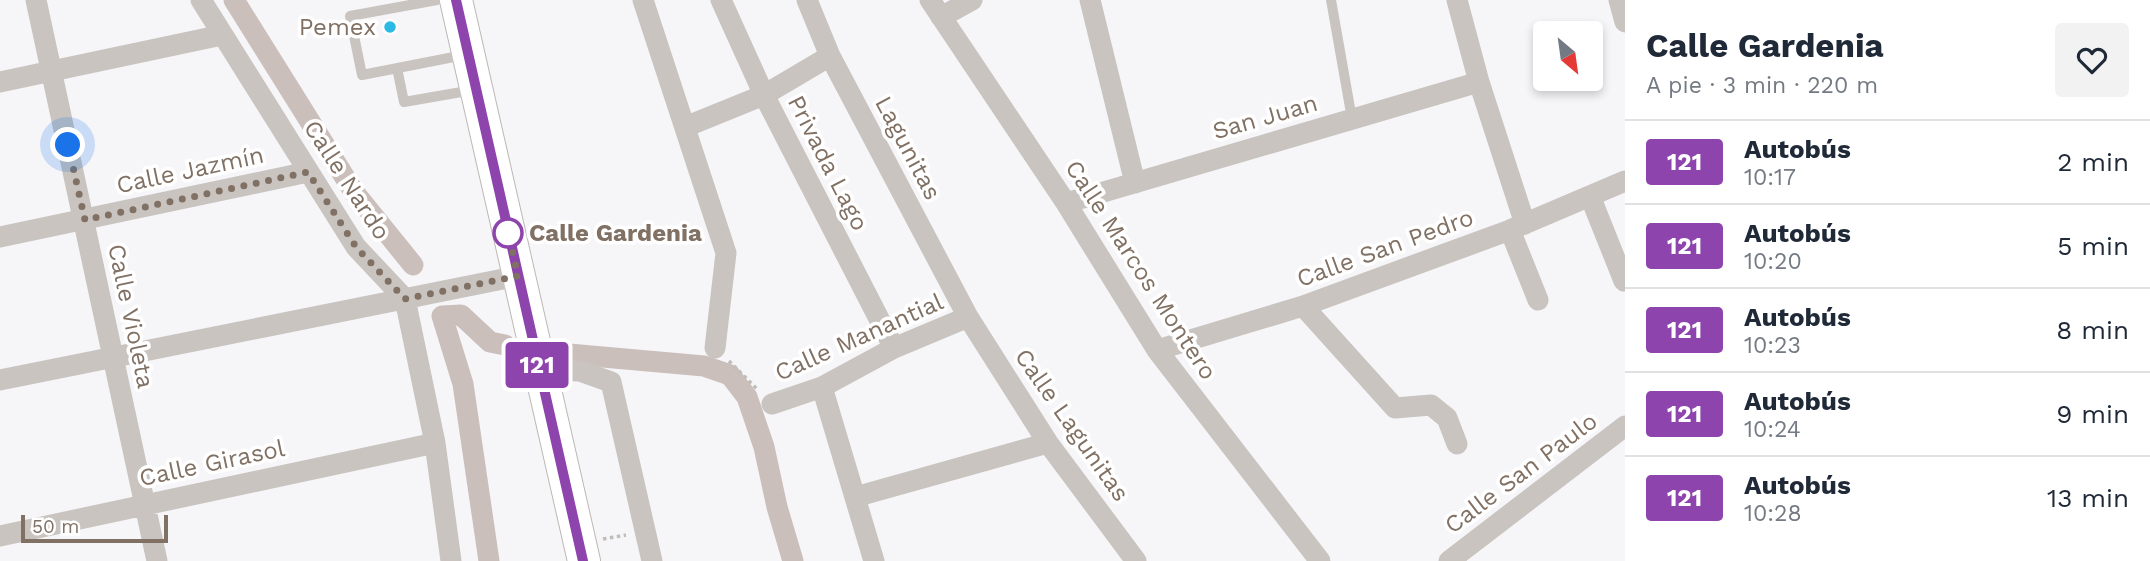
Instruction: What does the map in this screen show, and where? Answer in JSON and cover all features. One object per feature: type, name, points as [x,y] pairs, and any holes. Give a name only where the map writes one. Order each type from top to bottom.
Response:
[{"type":"main road","points":[[456,0],[581,552]]},
{"type":"street","name":"Calle Violeta","points":[[36,0],[156,561]]},
{"type":"street","name":"Calle Nardo","points":[[201,0],[356,247],[405,299]]},
{"type":"street","points":[[643,0],[726,253],[715,348]]},
{"type":"street","name":"Privada Lago","points":[[721,0],[764,95],[894,348]]},
{"type":"street","name":"Lagunitas","points":[[807,0],[830,56],[968,317]]},
{"type":"street","points":[[936,9],[972,0]]},
{"type":"street","points":[[1090,0],[1135,183]]},
{"type":"street","points":[[1457,0],[1538,300]]},
{"type":"street","points":[[1619,0],[1625,22]]},
{"type":"street","name":"Calle Marcos Montero","points":[[936,9],[1066,203],[1157,350],[1320,561]]},
{"type":"street","points":[[0,82],[222,35]]},
{"type":"street","points":[[685,127],[764,95],[830,56]]},
{"type":"street","name":"San Juan","points":[[1066,203],[1479,82]]},
{"type":"street","name":"Calle Jazmín","points":[[0,237],[308,172]]},
{"type":"street","name":"Calle San Pedro","points":[[1157,350],[1303,306],[1518,227],[1625,181]]},
{"type":"street","points":[[1590,196],[1624,281]]},
{"type":"street","points":[[0,380],[518,276]]},
{"type":"street","points":[[405,299],[435,443],[450,561]]},
{"type":"street","points":[[1303,306],[1395,408],[1431,405],[1447,418],[1457,443]]},
{"type":"street","name":"Calle Manantial","points":[[772,404],[821,387],[894,348],[968,317]]},
{"type":"street","name":"Calle Lagunitas","points":[[968,317],[1048,443],[1136,561]]},
{"type":"street","points":[[538,370],[580,371],[611,382],[652,561]]},
{"type":"street","points":[[821,387],[874,561]]},
{"type":"street","name":"Calle San Paulo","points":[[1449,561],[1625,426]]},
{"type":"street","name":"Calle Girasol","points":[[0,536],[435,443]]},
{"type":"street","points":[[855,497],[1048,443]]},
{"type":"lane","points":[[437,0],[349,16],[362,75],[468,54]]},
{"type":"lane","points":[[1331,0],[1352,120]]},
{"type":"lane","points":[[397,68],[404,102],[476,90]]},
{"type":"path","points":[[715,348],[772,404]]},
{"type":"path","points":[[581,552],[645,532]]},
{"type":"waterway","points":[[234,0],[354,192],[413,265]]},
{"type":"waterway","points":[[489,561],[463,384],[442,316],[461,315],[490,342],[505,345]]},
{"type":"waterway","points":[[569,354],[704,366],[730,375],[747,397],[764,447],[777,507],[793,561]]},
{"type":"bus line","name":"121","points":[[456,0],[583,561]]},
{"type":"place","name":"Pemex","points":[[390,27]]},
{"type":"place","name":"Calle Gardenia","points":[[508,233]]},
{"type":"route","points":[[68,145],[85,220],[308,172],[356,247],[405,299],[518,276],[506,223],[508,233]]}]
